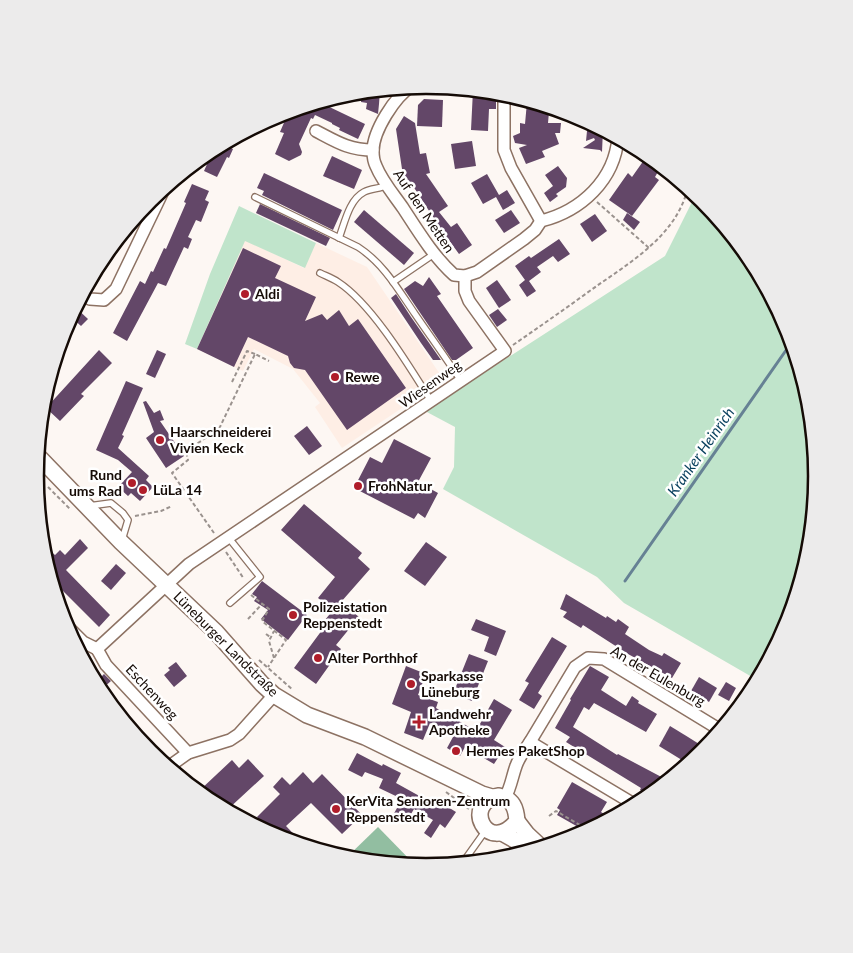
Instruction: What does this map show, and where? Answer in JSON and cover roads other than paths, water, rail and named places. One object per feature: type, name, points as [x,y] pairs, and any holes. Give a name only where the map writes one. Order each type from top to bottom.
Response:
[{"type":"main road","name":"Lüneburger Landstraße","points":[[45,463],[121,542],[216,632],[274,695],[307,715],[365,738],[482,794],[499,797]]},
{"type":"main road","name":"Lüneburger Landstraße","points":[[425,768],[468,799],[479,813]]},
{"type":"main road","points":[[517,821],[508,831],[497,834],[487,830],[481,822],[479,813],[483,803],[499,797],[514,805],[517,821],[537,843]]},
{"type":"main road","points":[[502,833],[523,847]]},
{"type":"street","points":[[316,132],[347,147],[358,150],[373,150],[384,119],[401,95]]},
{"type":"street","points":[[504,102],[504,150],[511,168],[540,220]]},
{"type":"street","points":[[465,276],[477,272],[524,240],[535,230],[540,220],[561,214],[590,196],[611,167],[617,145]]},
{"type":"street","name":"Auf den Metten","points":[[373,150],[376,165],[387,185],[434,254],[454,275],[465,276]]},
{"type":"street","points":[[88,298],[104,300],[116,289],[156,206]]},
{"type":"street","name":"Wiesenweg","points":[[97,649],[189,564],[342,459],[505,351],[469,301],[465,291],[465,276]]},
{"type":"street","points":[[80,640],[97,649]]},
{"type":"street","name":"Eschenweg","points":[[97,649],[106,665],[188,753]]},
{"type":"street","name":"An der Eulenburg","points":[[499,797],[512,782],[520,756],[575,667],[588,658],[604,660],[716,727]]},
{"type":"street","points":[[173,763],[188,753],[230,740],[239,734],[274,695]]},
{"type":"street","points":[[530,742],[629,801]]},
{"type":"lane","points":[[339,238],[357,197],[369,190],[378,190],[387,185]]},
{"type":"lane","points":[[255,197],[369,254],[380,264],[461,381]]},
{"type":"lane","points":[[393,282],[434,254]]},
{"type":"lane","points":[[320,273],[337,281],[370,314],[410,368],[431,401]]},
{"type":"lane","points":[[87,506],[111,503],[123,513],[128,520],[121,542]]},
{"type":"lane","points":[[225,540],[260,577],[230,603]]},
{"type":"lane","points":[[467,857],[487,830]]},
{"type":"waterway","name":"Kranker Heinrich","points":[[625,581],[787,349]]},
{"type":"place","name":"Aldi","points":[[245,294]]},
{"type":"place","name":"Rewe","points":[[335,377]]},
{"type":"place","name":"Haarschneiderei Vivien Keck","points":[[160,440]]},
{"type":"place","name":"Rund ums Rad","points":[[132,483]]},
{"type":"place","name":"FrohNatur","points":[[358,486]]},
{"type":"place","name":"LüLa 14","points":[[143,490]]},
{"type":"place","name":"Polizeistation Reppenstedt","points":[[293,615]]},
{"type":"place","name":"Alter Porthhof","points":[[318,658]]},
{"type":"place","name":"Sparkasse Lüneburg","points":[[411,684]]},
{"type":"place","name":"Landwehr Apotheke","points":[[419,722]]},
{"type":"place","name":"Hermes PaketShop","points":[[456,751]]},
{"type":"place","name":"KerVita Senioren-Zentrum Reppenstedt","points":[[336,809]]}]
